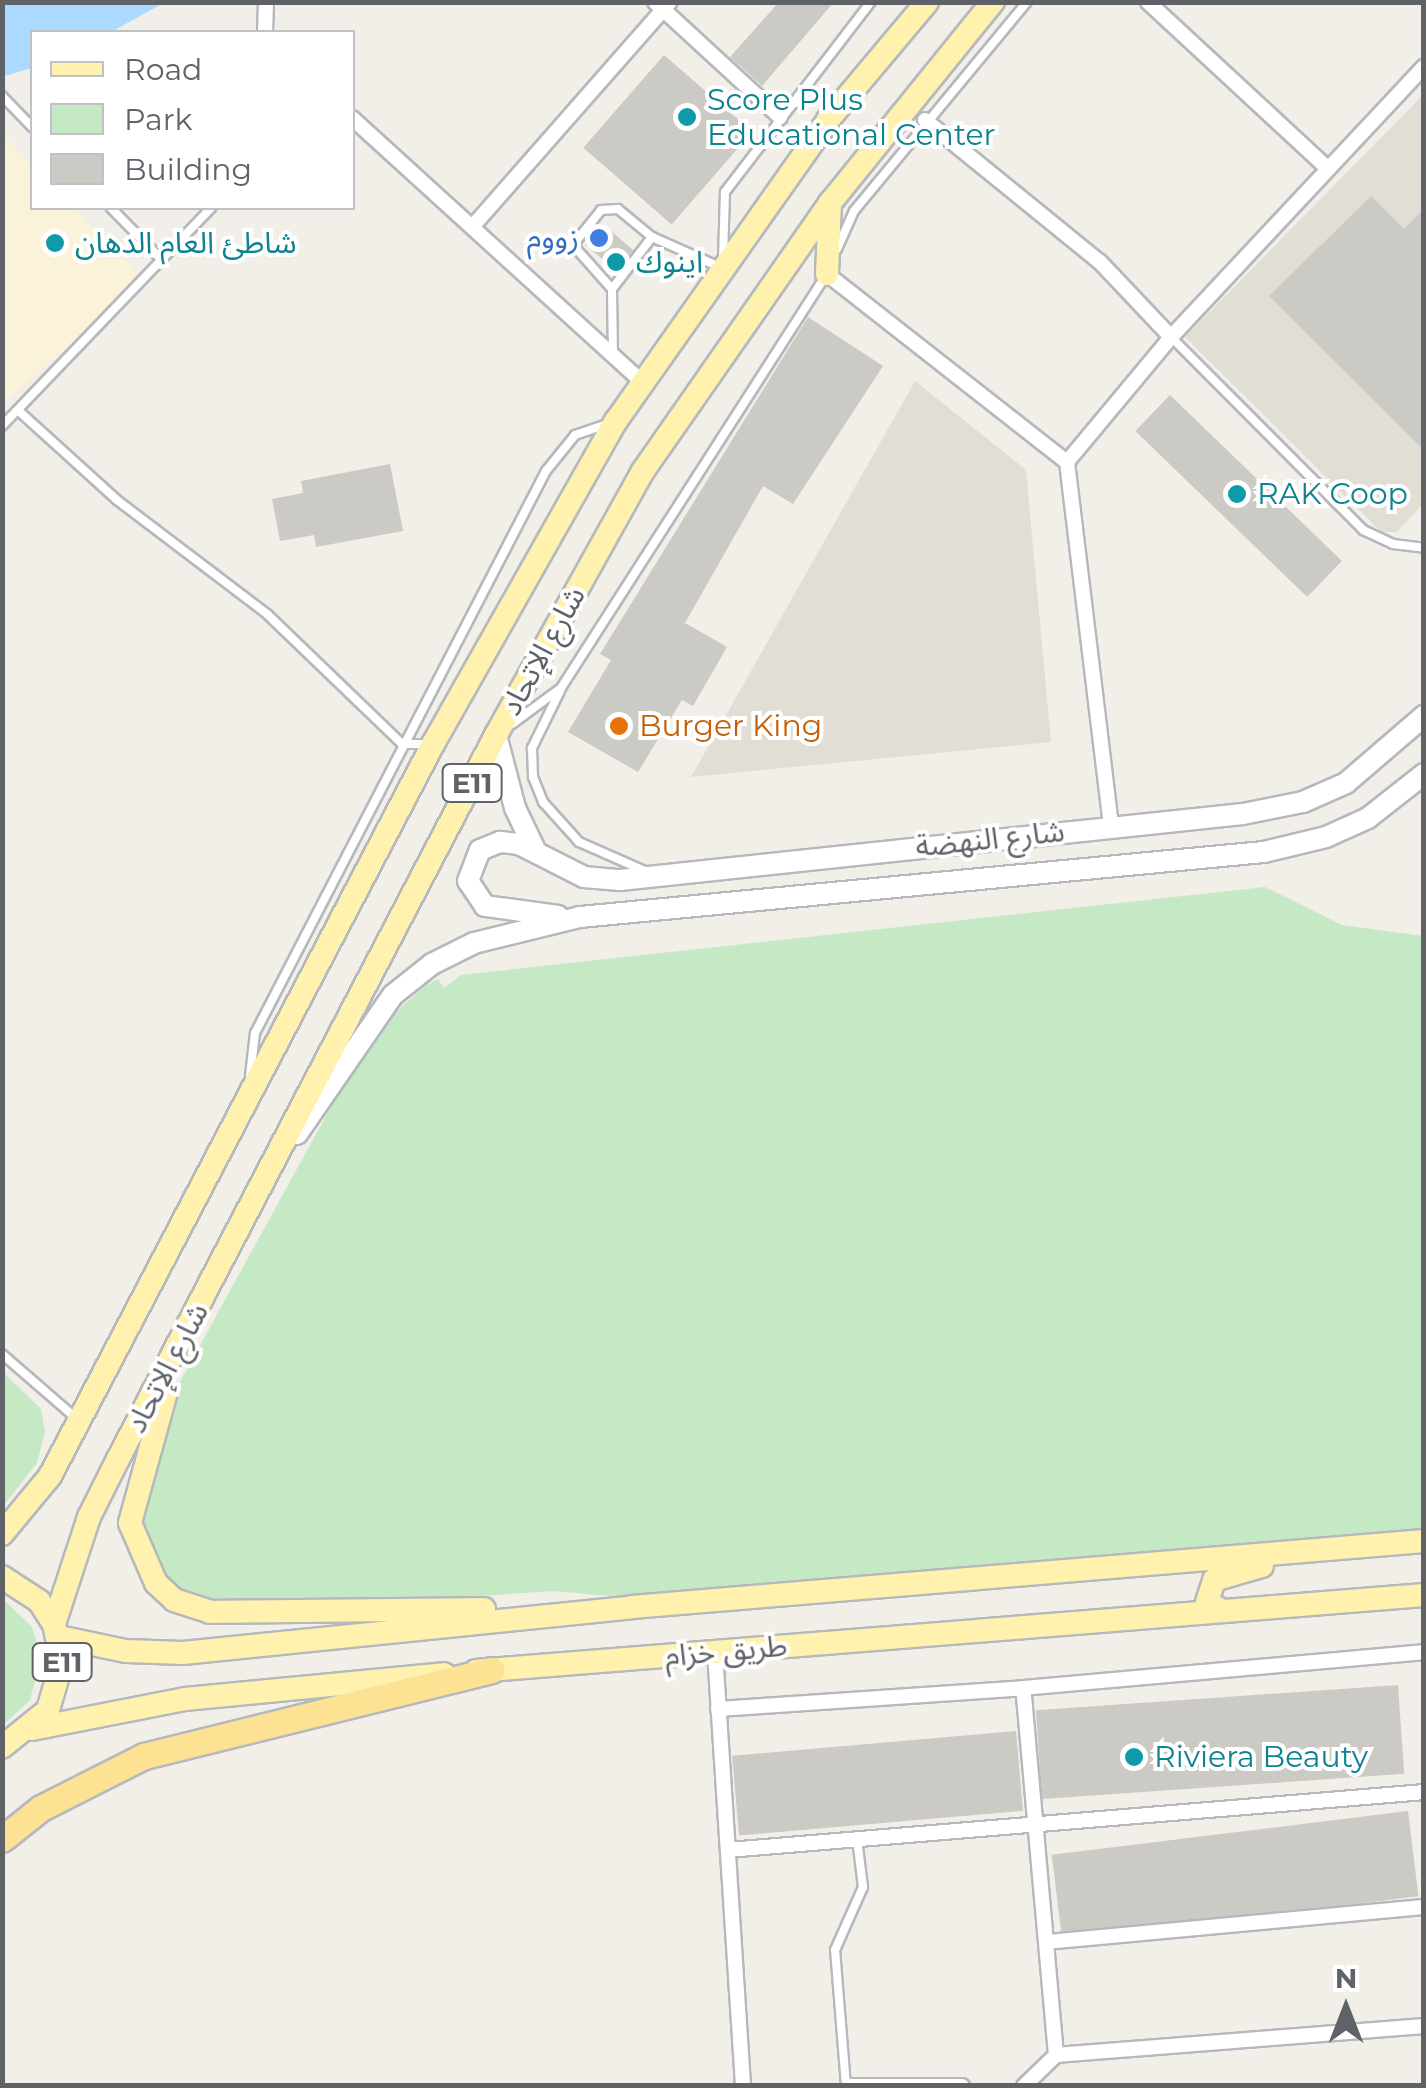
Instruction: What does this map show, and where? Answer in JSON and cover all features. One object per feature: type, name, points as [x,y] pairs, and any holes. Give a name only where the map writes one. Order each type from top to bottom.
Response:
[{"type":"highway","points":[[2,1838],[42,1808],[144,1756],[492,1670]]},
{"type":"main road","name":"شارع الإتحاد","points":[[2,1534],[50,1476],[433,744],[616,421],[722,265],[828,120],[927,2]]},
{"type":"main road","name":"شارع الإتحاد","points":[[56,1630],[89,1517],[279,1161],[496,735],[644,471],[830,203],[993,2]]},
{"type":"main road","points":[[826,274],[830,203]]},
{"type":"main road","name":"شارع النهضة","points":[[535,850],[584,878],[654,875],[1303,802],[1346,783],[1424,716]]},
{"type":"main road","points":[[496,735],[514,808],[535,850]]},
{"type":"main road","name":"شارع النهضة","points":[[580,917],[1264,852],[1326,837],[1368,818],[1424,774]]},
{"type":"main road","points":[[535,850],[500,842],[480,850],[468,881],[473,896],[500,913],[580,917]]},
{"type":"main road","points":[[279,1161],[393,995],[432,964],[474,943],[580,917]]},
{"type":"main road","points":[[183,1339],[136,1485],[130,1524],[156,1583],[174,1600],[210,1612],[632,1607]]},
{"type":"main road","name":"طريق خزام","points":[[56,1630],[126,1651],[184,1653],[632,1607],[1424,1541]]},
{"type":"main road","points":[[1223,1611],[1207,1602],[1214,1580],[1318,1551]]},
{"type":"main road","name":"E11","points":[[2,1578],[39,1601],[56,1630],[58,1687],[32,1729],[2,1747]]},
{"type":"main road","name":"طريق خزام","points":[[32,1729],[250,1690],[1424,1595]]},
{"type":"street","points":[[265,30],[266,2]]},
{"type":"street","points":[[1148,2],[1325,166]]},
{"type":"street","points":[[473,226],[663,5],[780,116]]},
{"type":"street","points":[[1068,462],[1171,337],[1325,166],[1424,67]]},
{"type":"street","points":[[925,120],[1100,262],[1171,337]]},
{"type":"street","points":[[355,121],[642,382]]},
{"type":"street","points":[[826,274],[1068,462],[1111,826]]},
{"type":"street","points":[[714,1652],[743,2086]]},
{"type":"street","points":[[718,1710],[1023,1688],[1424,1652]]},
{"type":"street","points":[[1023,1688],[1056,2055]]},
{"type":"street","points":[[728,1850],[1424,1792]]},
{"type":"street","points":[[1048,1942],[1424,1907]]},
{"type":"street","points":[[1024,2086],[1056,2055],[1424,2026]]},
{"type":"street","points":[[847,2086],[962,2086]]},
{"type":"lane","points":[[612,289],[576,254],[577,238],[610,207],[652,237],[722,265],[725,192],[870,2]]},
{"type":"lane","points":[[654,875],[579,842],[543,802],[533,778],[532,748],[561,688],[826,274],[854,210],[1026,2]]},
{"type":"lane","points":[[2,96],[30,125]]},
{"type":"lane","points":[[112,210],[162,260]]},
{"type":"lane","points":[[2,426],[20,412],[209,210]]},
{"type":"lane","points":[[613,356],[612,289],[652,237]]},
{"type":"lane","points":[[1171,337],[1363,530],[1393,544],[1424,548]]},
{"type":"lane","points":[[20,412],[117,500],[268,614],[402,744],[433,744]]},
{"type":"lane","points":[[245,1109],[255,1033],[546,471],[574,435],[616,421]]},
{"type":"lane","points":[[496,735],[561,688]]},
{"type":"lane","points":[[2,1354],[79,1421]]},
{"type":"lane","points":[[847,2086],[835,1950],[863,1888],[857,1839]]},
{"type":"shaded area","points":[[1423,95],[1423,504],[1397,532],[1381,532],[1185,337]]},
{"type":"shaded area","points":[[915,381],[1026,470],[1051,742],[691,777]]},
{"type":"green space","points":[[1265,887],[1342,925],[1423,936],[1423,1529],[611,1596],[552,1591],[227,1614],[195,1611],[142,1570],[135,1474],[181,1380],[371,1034],[424,987],[438,979],[444,988],[461,975]]},
{"type":"green space","points":[[2,1371],[41,1409],[45,1432],[37,1463],[3,1506]]},
{"type":"green space","points":[[3,1599],[32,1627],[41,1657],[30,1700],[3,1725]]},
{"type":"sand","name":"شاطئ العام الدهان","points":[[2,135],[30,164],[30,210],[75,210],[142,278],[3,403]]},
{"type":"water","points":[[159,2],[160,5],[115,30],[30,30],[30,69],[4,76],[2,3]]},
{"type":"building","points":[[779,2],[834,2],[762,86],[730,57]]},
{"type":"building","points":[[664,55],[752,132],[672,225],[583,148]]},
{"type":"building","points":[[1371,196],[1404,229],[1424,209],[1424,450],[1269,296]]},
{"type":"building","name":"اينوك","points":[[603,224],[633,250],[615,271],[585,244]]},
{"type":"building","points":[[808,317],[883,366],[793,504],[763,486],[685,623],[727,647],[693,706],[682,700],[638,772],[568,732],[611,660],[600,654]]},
{"type":"building","name":"RAK Coop","points":[[1170,395],[1342,561],[1307,597],[1135,431]]},
{"type":"building","points":[[390,464],[403,531],[316,547],[314,535],[280,541],[272,499],[303,493],[301,481]]},
{"type":"building","points":[[1398,1685],[1404,1774],[1042,1799],[1036,1710]]},
{"type":"building","points":[[1016,1731],[1023,1811],[739,1836],[732,1756]]},
{"type":"building","points":[[1408,1811],[1418,1896],[1062,1940],[1052,1855]]},
{"type":"place","name":"Score Plus Educational Center","points":[[687,117]]},
{"type":"place","name":"زووم","points":[[599,238]]},
{"type":"place","name":"شاطئ العام الدهان","points":[[55,243]]},
{"type":"place","name":"اينوك","points":[[616,262]]},
{"type":"place","name":"RAK Coop","points":[[1237,494]]},
{"type":"place","name":"Burger King","points":[[619,726]]},
{"type":"place","name":"Riviera Beauty","points":[[1134,1757]]}]
